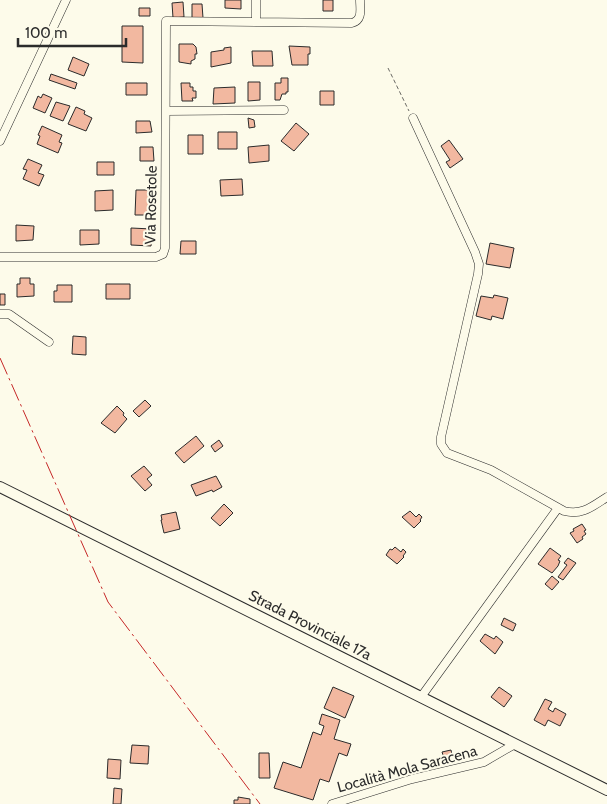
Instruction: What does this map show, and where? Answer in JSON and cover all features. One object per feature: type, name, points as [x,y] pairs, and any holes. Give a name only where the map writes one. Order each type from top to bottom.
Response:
[{"type":"main road","name":"Strada Provinciale 17a","points":[[0,487],[607,790]]},
{"type":"street","points":[[0,141],[66,0]]},
{"type":"street","points":[[256,0],[256,22],[354,22],[360,18],[360,0]]},
{"type":"street","name":"Via Rosetole","points":[[0,257],[156,257],[163,254],[165,248],[166,21],[256,22]]},
{"type":"street","points":[[166,111],[284,110]]},
{"type":"street","points":[[412,118],[479,264],[441,436],[441,444],[447,453],[491,470],[558,508],[569,512],[582,512],[607,497]]},
{"type":"street","points":[[0,314],[9,314],[49,342]]},
{"type":"street","points":[[421,697],[558,508]]},
{"type":"street","name":"Località Mola Saracena","points":[[332,804],[412,779],[484,762],[515,744]]},
{"type":"path","points":[[388,68],[412,118]]},
{"type":"building","points":[[225,0],[241,0],[241,9],[225,8]]},
{"type":"building","points":[[323,0],[333,0],[333,11],[323,11]]},
{"type":"building","points":[[183,2],[184,17],[173,18],[172,3]]},
{"type":"building","points":[[192,4],[202,4],[203,18],[192,18]]},
{"type":"building","points":[[139,8],[150,8],[150,16],[139,16]]},
{"type":"building","points":[[122,26],[143,26],[143,63],[122,62]]},
{"type":"building","points":[[179,44],[193,44],[196,47],[197,54],[195,54],[195,59],[191,61],[191,64],[179,62]]},
{"type":"building","points":[[289,46],[310,47],[308,65],[292,65]]},
{"type":"building","points":[[231,47],[231,63],[211,67],[211,52]]},
{"type":"building","points":[[252,51],[272,51],[273,66],[253,66]]},
{"type":"building","points":[[73,57],[89,64],[84,76],[68,70]]},
{"type":"building","points":[[51,74],[77,83],[75,89],[49,80]]},
{"type":"building","points":[[281,78],[288,78],[288,92],[282,94],[280,100],[275,100],[275,83],[281,83]]},
{"type":"building","points":[[248,82],[260,82],[260,100],[248,101]]},
{"type":"building","points":[[126,83],[147,83],[147,95],[126,95]]},
{"type":"building","points":[[181,83],[190,83],[193,91],[196,91],[196,98],[192,98],[193,101],[182,101]]},
{"type":"building","points":[[235,87],[235,103],[213,104],[214,88]]},
{"type":"building","points":[[320,91],[334,91],[334,105],[320,105]]},
{"type":"building","points":[[43,94],[52,98],[45,113],[33,108],[38,96],[41,98]]},
{"type":"building","points":[[56,102],[70,106],[63,121],[50,116]]},
{"type":"building","points":[[76,107],[85,111],[84,114],[92,118],[86,131],[68,124]]},
{"type":"building","points":[[248,118],[254,120],[255,127],[249,128]]},
{"type":"building","points":[[136,121],[150,121],[152,132],[136,133]]},
{"type":"building","points":[[296,123],[309,134],[294,151],[281,141]]},
{"type":"building","points":[[42,126],[62,135],[59,142],[62,143],[58,153],[37,144]]},
{"type":"building","points":[[218,132],[237,132],[237,149],[218,149]]},
{"type":"building","points":[[188,135],[203,135],[203,154],[188,154]]},
{"type":"building","points":[[449,140],[463,159],[450,168],[446,162],[450,160],[441,146]]},
{"type":"building","points":[[269,145],[269,161],[249,163],[248,147]]},
{"type":"building","points":[[140,147],[153,147],[154,161],[140,161]]},
{"type":"building","points":[[28,159],[42,165],[38,173],[44,175],[39,186],[23,179],[27,170],[23,169]]},
{"type":"building","points":[[97,162],[114,162],[114,175],[97,175]]},
{"type":"building","points":[[242,179],[243,195],[221,196],[220,180]]},
{"type":"building","points":[[113,190],[113,210],[95,211],[95,191]]},
{"type":"building","points":[[136,190],[150,190],[150,215],[135,215]]},
{"type":"building","points":[[16,225],[34,226],[33,240],[16,241]]},
{"type":"building","points":[[131,228],[152,229],[151,246],[131,245]]},
{"type":"building","points":[[80,230],[99,230],[99,244],[80,245]]},
{"type":"building","points":[[181,241],[196,241],[196,254],[180,254]]},
{"type":"building","points":[[490,243],[514,248],[510,268],[486,264]]},
{"type":"building","points":[[20,278],[30,278],[30,284],[34,284],[34,296],[17,297],[17,284],[20,284]]},
{"type":"building","points":[[106,284],[130,284],[130,299],[106,299]]},
{"type":"building","points":[[57,285],[72,285],[72,302],[54,302],[54,291],[57,291]]},
{"type":"building","points":[[0,294],[5,294],[5,305],[0,305]]},
{"type":"building","points":[[494,295],[508,298],[503,319],[492,316],[491,320],[476,316],[481,296],[493,298]]},
{"type":"building","points":[[73,336],[86,337],[86,355],[72,354]]},
{"type":"building","points":[[145,400],[151,406],[139,417],[133,411]]},
{"type":"building","points":[[117,406],[127,419],[115,433],[101,423]]},
{"type":"building","points":[[196,436],[204,446],[184,463],[175,453]]},
{"type":"building","points":[[219,440],[223,446],[215,452],[211,446]]},
{"type":"building","points":[[144,466],[152,475],[147,479],[152,485],[145,491],[131,476]]},
{"type":"building","points":[[216,476],[222,487],[213,492],[212,490],[196,496],[191,485]]},
{"type":"building","points":[[224,504],[233,513],[220,526],[211,518]]},
{"type":"building","points":[[410,511],[416,517],[419,514],[422,517],[421,521],[414,528],[402,517]]},
{"type":"building","points":[[176,512],[180,529],[164,533],[161,515]]},
{"type":"building","points":[[582,524],[586,534],[577,543],[570,533]]},
{"type":"building","points":[[395,547],[401,552],[403,549],[406,552],[397,564],[386,555],[390,549],[392,550]]},
{"type":"building","points":[[550,548],[561,556],[558,560],[560,561],[558,566],[552,573],[538,564]]},
{"type":"building","points":[[568,558],[576,563],[563,580],[558,577],[567,565],[564,563]]},
{"type":"building","points":[[552,576],[559,582],[552,590],[545,584]]},
{"type":"building","points":[[504,618],[516,624],[513,631],[501,625]]},
{"type":"building","points":[[485,634],[494,639],[496,636],[503,642],[495,654],[480,641]]},
{"type":"building","points":[[333,687],[354,696],[345,718],[324,708]]},
{"type":"building","points":[[499,687],[512,696],[504,707],[491,697]]},
{"type":"building","points":[[545,699],[552,702],[548,709],[553,712],[555,708],[566,714],[560,726],[548,720],[545,726],[534,720]]},
{"type":"building","points":[[322,714],[340,720],[334,739],[351,744],[347,756],[339,753],[329,782],[320,779],[313,800],[274,788],[283,762],[301,768],[313,732],[321,735],[324,726],[319,724]]},
{"type":"building","points":[[132,745],[149,746],[148,764],[130,763]]},
{"type":"building","points":[[451,750],[452,755],[444,758],[442,752]]},
{"type":"building","points":[[259,753],[269,753],[270,778],[259,778]]},
{"type":"building","points":[[108,759],[121,760],[120,779],[107,778]]},
{"type":"building","points":[[114,788],[122,789],[121,804],[113,804]]},
{"type":"building","points":[[238,797],[250,799],[250,804],[234,804],[234,800],[238,800]]},
{"type":"power","points":[[0,358],[108,602],[260,804]]}]
